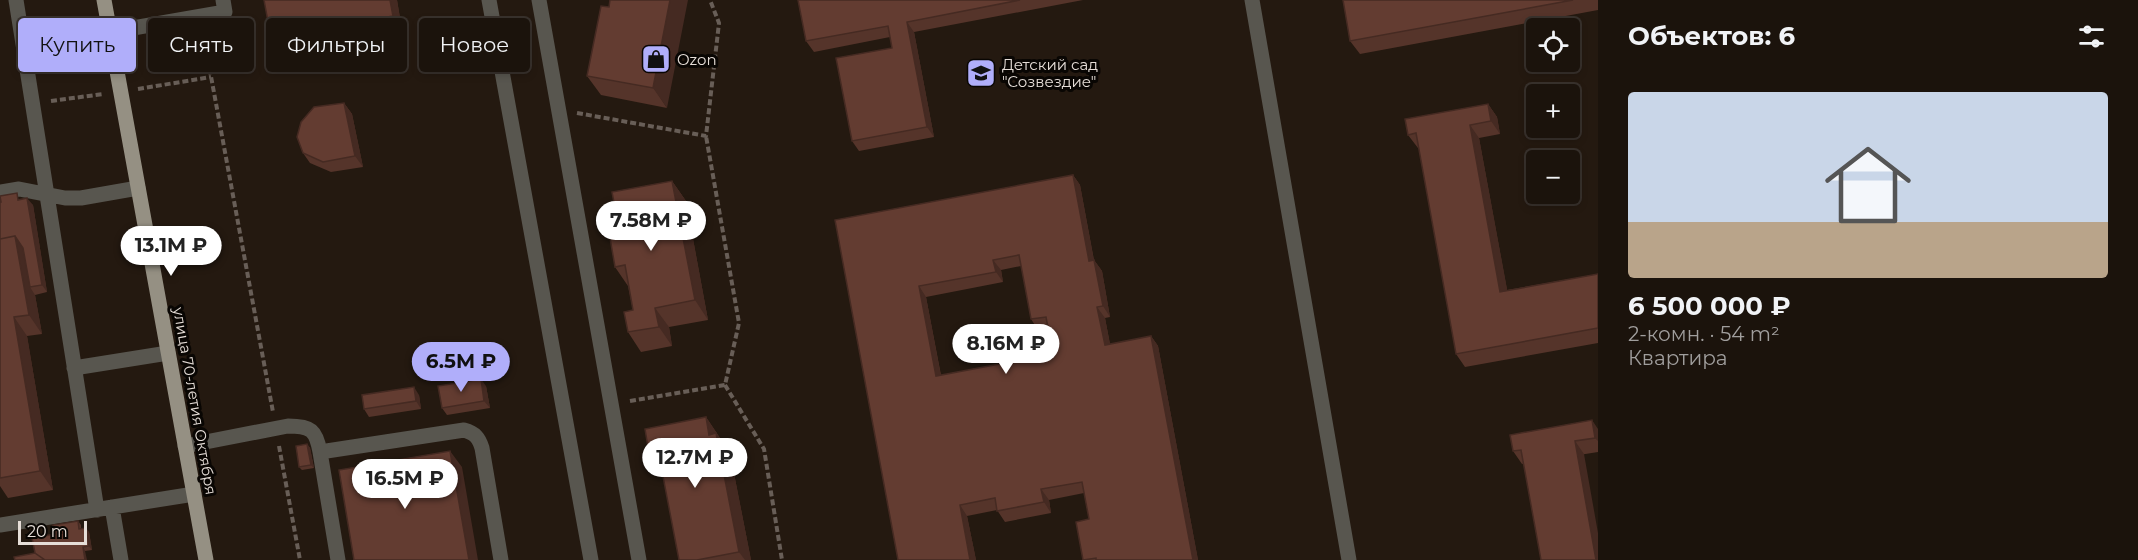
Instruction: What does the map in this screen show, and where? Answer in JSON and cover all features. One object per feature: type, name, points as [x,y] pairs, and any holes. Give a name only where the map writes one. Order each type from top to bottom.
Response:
[{"type":"main road","name":"улица 70-летия Октября","points":[[104,0],[107,18]]},
{"type":"main road","name":"улица 70-летия Октября","points":[[117,72],[206,560]]},
{"type":"lane","points":[[16,0],[74,368],[104,509],[121,560]]},
{"type":"lane","points":[[136,27],[225,12],[223,0]]},
{"type":"lane","points":[[489,0],[591,560]]},
{"type":"lane","points":[[539,0],[639,560]]},
{"type":"lane","points":[[1252,0],[1349,560]]},
{"type":"lane","points":[[0,192],[19,189],[65,198],[81,198],[138,188]]},
{"type":"lane","points":[[74,368],[168,353]]},
{"type":"lane","points":[[185,446],[276,429],[300,426],[310,429],[317,438],[320,452],[338,560]]},
{"type":"lane","points":[[320,452],[464,430],[472,432],[479,439],[482,448],[501,560]]},
{"type":"lane","points":[[0,525],[194,494]]},
{"type":"path","points":[[710,0],[719,23],[706,136],[739,323],[725,385],[764,449],[782,560]]},
{"type":"path","points":[[199,15],[300,560]]},
{"type":"path","points":[[558,110],[706,136]]},
{"type":"path","points":[[611,404],[725,385]]},
{"type":"building","points":[[264,0],[390,0],[393,16],[382,18],[267,18]]},
{"type":"building","points":[[610,0],[670,0],[653,88],[587,76],[601,6],[609,7]]},
{"type":"building","points":[[798,0],[1020,0],[907,22],[927,127],[852,141],[836,58],[892,48],[888,26],[806,41]]},
{"type":"building","points":[[1343,0],[1573,0],[1350,41]]},
{"type":"building","points":[[344,103],[355,156],[323,162],[303,153],[297,137],[301,122],[314,107]]},
{"type":"building","points":[[1488,104],[1491,121],[1470,125],[1500,292],[1598,274],[1598,328],[1456,354],[1416,133],[1408,135],[1405,119]]},
{"type":"building","points":[[1073,175],[1089,261],[1094,260],[1103,306],[1097,307],[1105,345],[1151,336],[1193,560],[1096,560],[1096,558],[1083,560],[1076,522],[1089,519],[1082,482],[1041,489],[1044,502],[997,511],[995,498],[960,505],[970,560],[898,560],[835,220]],"holes":[[[1019,255],[1031,319],[1046,317],[1053,354],[936,376],[919,286],[996,272],[993,260]]]},
{"type":"building","points":[[672,181],[695,300],[655,308],[659,327],[628,332],[624,312],[633,310],[625,265],[615,267],[609,232],[619,230],[612,192]]},
{"type":"building","points":[[17,193],[18,200],[27,198],[42,285],[30,287],[23,248],[15,236],[0,239],[0,196]]},
{"type":"building","points":[[15,236],[29,315],[14,317],[40,471],[0,478],[0,239]]},
{"type":"building","points":[[481,379],[484,401],[442,408],[438,386]]},
{"type":"building","points":[[414,387],[416,401],[364,409],[362,395]]},
{"type":"building","points":[[706,417],[709,435],[716,433],[739,552],[697,560],[679,560],[657,445],[648,447],[645,429]]},
{"type":"building","points":[[1592,420],[1595,438],[1575,441],[1596,560],[1541,560],[1521,450],[1513,451],[1510,435]]},
{"type":"building","points":[[307,444],[311,465],[299,467],[296,446]]},
{"type":"building","points":[[450,451],[469,560],[354,560],[339,470]]},
{"type":"building","points":[[78,521],[79,529],[86,528],[89,546],[83,547],[85,560],[45,560],[35,553],[32,538],[55,534],[53,525]]},
{"type":"building","points":[[35,553],[45,560],[15,560],[14,557]]},
{"type":"place","name":"Ozon","points":[[656,59]]},
{"type":"place","name":"Детский сад \"Созвездие\"","points":[[981,73]]}]
